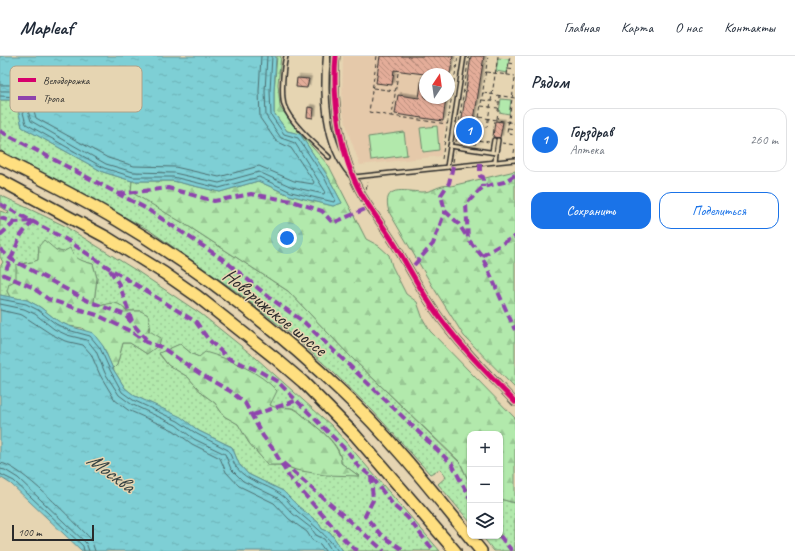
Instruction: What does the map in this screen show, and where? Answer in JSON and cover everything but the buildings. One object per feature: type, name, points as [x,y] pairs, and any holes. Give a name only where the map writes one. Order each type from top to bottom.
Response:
[{"type":"highway","name":"Новорижское шоссе","points":[[0,158],[80,199],[145,238],[256,317],[316,367],[366,417],[481,551]]},
{"type":"highway","name":"Новорижское шоссе","points":[[0,180],[106,238],[164,273],[197,296],[275,358],[303,382],[355,435],[455,551]]},
{"type":"street","points":[[328,56],[326,81],[329,121],[336,148],[346,168],[354,177]]},
{"type":"street","points":[[336,56],[334,82],[338,120],[354,177],[362,194],[386,230],[433,308],[469,354],[515,402]]},
{"type":"lane","points":[[286,56],[283,83],[284,105],[290,116],[329,157]]},
{"type":"lane","points":[[447,167],[464,56]]},
{"type":"lane","points":[[495,162],[494,153],[496,141]]},
{"type":"lane","points":[[450,146],[494,153]]},
{"type":"lane","points":[[354,177],[515,160]]},
{"type":"path","points":[[377,56],[369,112],[448,124]]},
{"type":"path","points":[[442,159],[458,56]]},
{"type":"path","points":[[453,166],[469,56]]},
{"type":"path","points":[[474,150],[488,56]]},
{"type":"path","points":[[477,126],[487,127],[498,56]]},
{"type":"path","points":[[507,75],[510,56]]},
{"type":"path","points":[[508,63],[515,64]]},
{"type":"path","points":[[508,69],[515,70]]},
{"type":"path","points":[[486,72],[515,76]]},
{"type":"path","points":[[392,116],[398,73]]},
{"type":"path","points":[[515,79],[508,128],[508,134],[515,135]]},
{"type":"path","points":[[372,88],[395,91]]},
{"type":"path","points":[[482,93],[515,98]]},
{"type":"path","points":[[497,120],[500,96]]},
{"type":"path","points":[[482,100],[500,102]]},
{"type":"path","points":[[480,106],[499,108]]},
{"type":"path","points":[[479,117],[515,122]]},
{"type":"path","points":[[508,128],[515,129]]},
{"type":"path","points":[[452,136],[476,140],[496,141],[515,146],[514,153]]},
{"type":"path","points":[[367,191],[366,184],[368,182]]},
{"type":"shaded area","points":[[343,56],[453,56],[451,68],[419,68],[419,104],[445,104],[443,121],[446,122],[441,156],[360,165],[348,132],[342,107]]},
{"type":"green space","points":[[277,56],[281,56],[278,84],[280,107],[297,130],[329,166],[366,239],[379,246],[389,255],[392,266],[406,294],[417,302],[423,319],[430,331],[515,418],[515,503],[503,500],[503,431],[467,431],[467,477],[460,462],[351,357],[288,291],[188,226],[131,192],[132,181],[173,181],[220,192],[258,181],[289,195],[333,206],[342,203],[327,175],[300,134],[287,131],[274,113]]},
{"type":"green space","points":[[498,58],[509,59],[507,73],[496,71]]},
{"type":"green space","points":[[501,99],[511,100],[509,114],[499,112]]},
{"type":"green space","points":[[0,100],[10,100],[10,112],[19,112],[22,127],[103,172],[132,181],[132,192],[188,226],[288,291],[351,357],[460,463],[467,478],[467,518],[438,484],[446,477],[440,469],[430,474],[372,410],[293,336],[237,292],[149,230],[0,150]]},
{"type":"green space","points":[[437,126],[439,150],[423,152],[420,128]]},
{"type":"green space","points":[[404,132],[407,155],[371,160],[368,137]]},
{"type":"green space","points":[[515,171],[515,388],[464,336],[389,212],[387,203],[388,197],[391,193],[396,191],[425,192],[447,185],[451,186]]},
{"type":"green space","points":[[0,195],[63,225],[137,271],[201,314],[256,358],[332,426],[440,551],[343,551],[330,532],[322,529],[318,522],[299,507],[283,491],[248,474],[239,464],[232,447],[199,431],[180,417],[135,396],[125,388],[113,369],[117,365],[123,343],[130,343],[147,354],[150,323],[141,311],[126,311],[120,305],[114,303],[100,306],[94,302],[97,278],[93,264],[78,260],[73,255],[39,246],[38,260],[31,263],[24,263],[16,280],[7,291],[10,297],[0,295],[0,267],[3,262],[0,257],[0,211],[9,214],[8,211],[0,207]],"holes":[[[180,344],[192,354],[199,357],[276,409],[290,408],[297,410],[328,437],[338,449],[341,463],[359,476],[296,470],[283,465],[268,465],[249,443],[238,424],[224,416],[215,403],[203,394],[188,377],[168,365],[159,354]]]},
{"type":"green space","points":[[44,240],[56,250],[63,252],[70,248],[76,257],[82,261],[93,264],[97,278],[94,302],[100,306],[114,303],[120,305],[126,311],[141,311],[148,315],[150,323],[148,330],[161,338],[159,345],[147,354],[130,343],[123,343],[117,365],[113,369],[103,346],[82,328],[69,326],[58,321],[40,307],[27,300],[10,297],[7,291],[9,284],[16,280],[16,265],[38,260],[39,246]]},
{"type":"green space","points":[[180,344],[192,354],[199,357],[205,352],[215,355],[234,362],[262,378],[277,391],[270,405],[291,408],[299,412],[323,432],[333,444],[340,456],[341,463],[359,476],[325,475],[296,470],[283,465],[268,465],[249,443],[238,424],[224,416],[215,403],[203,394],[188,377],[168,365],[159,353]]},
{"type":"green space","points":[[503,500],[515,503],[515,551],[494,551],[484,539],[503,539]]},
{"type":"water","points":[[0,56],[276,56],[274,113],[287,131],[300,134],[327,175],[342,203],[333,206],[289,195],[258,181],[220,192],[173,181],[132,181],[103,172],[22,127],[19,112],[142,112],[142,66],[10,66],[10,100],[0,100]]},
{"type":"water","name":"Москва","points":[[0,295],[27,300],[40,307],[58,321],[93,333],[103,346],[113,369],[125,388],[135,396],[181,417],[199,431],[232,447],[239,464],[248,474],[283,491],[299,507],[318,522],[322,529],[330,532],[343,551],[82,551],[11,484],[0,477]]},
{"type":"marked path","points":[[0,131],[147,209],[224,260],[270,298],[304,322],[452,464],[467,493]]},
{"type":"marked path","points":[[480,163],[480,176],[483,177],[483,187]]},
{"type":"marked path","points":[[453,166],[449,183],[441,195],[445,211],[458,223],[467,237]]},
{"type":"marked path","points":[[515,175],[504,182],[483,187],[466,204],[468,239],[482,256],[515,330]]},
{"type":"marked path","points":[[118,194],[168,188],[214,201],[251,194],[292,201],[322,211],[333,223],[370,207]]},
{"type":"marked path","points":[[0,204],[67,240],[196,322],[208,339],[228,358],[259,371],[278,382],[348,452],[358,466],[371,476],[394,506],[407,517],[434,551]]},
{"type":"marked path","points":[[414,265],[433,244],[445,211]]},
{"type":"marked path","points":[[0,218],[15,222],[33,221]]},
{"type":"marked path","points":[[33,221],[21,235],[4,275],[32,287],[48,299],[97,315],[130,331],[146,342],[161,347],[202,375],[230,391],[245,403],[263,436],[273,449],[289,477],[342,537],[353,548],[360,551]]},
{"type":"marked path","points":[[0,235],[15,222]]},
{"type":"marked path","points":[[482,256],[515,236]]},
{"type":"marked path","points":[[0,249],[11,259],[86,300],[125,315],[146,339]]},
{"type":"marked path","points":[[110,270],[120,286],[132,321]]},
{"type":"marked path","points":[[253,415],[295,401]]},
{"type":"marked path","points":[[283,463],[384,551]]},
{"type":"marked path","points":[[371,476],[373,500],[365,516],[381,535],[405,551]]},
{"type":"marked path","points":[[502,539],[512,551]]},
{"type":"cycle path","points":[[336,56],[335,91],[339,127],[343,146],[354,180],[442,321],[472,357],[515,402]]},
{"type":"place","name":"Горздрав","points":[[469,131]]}]
